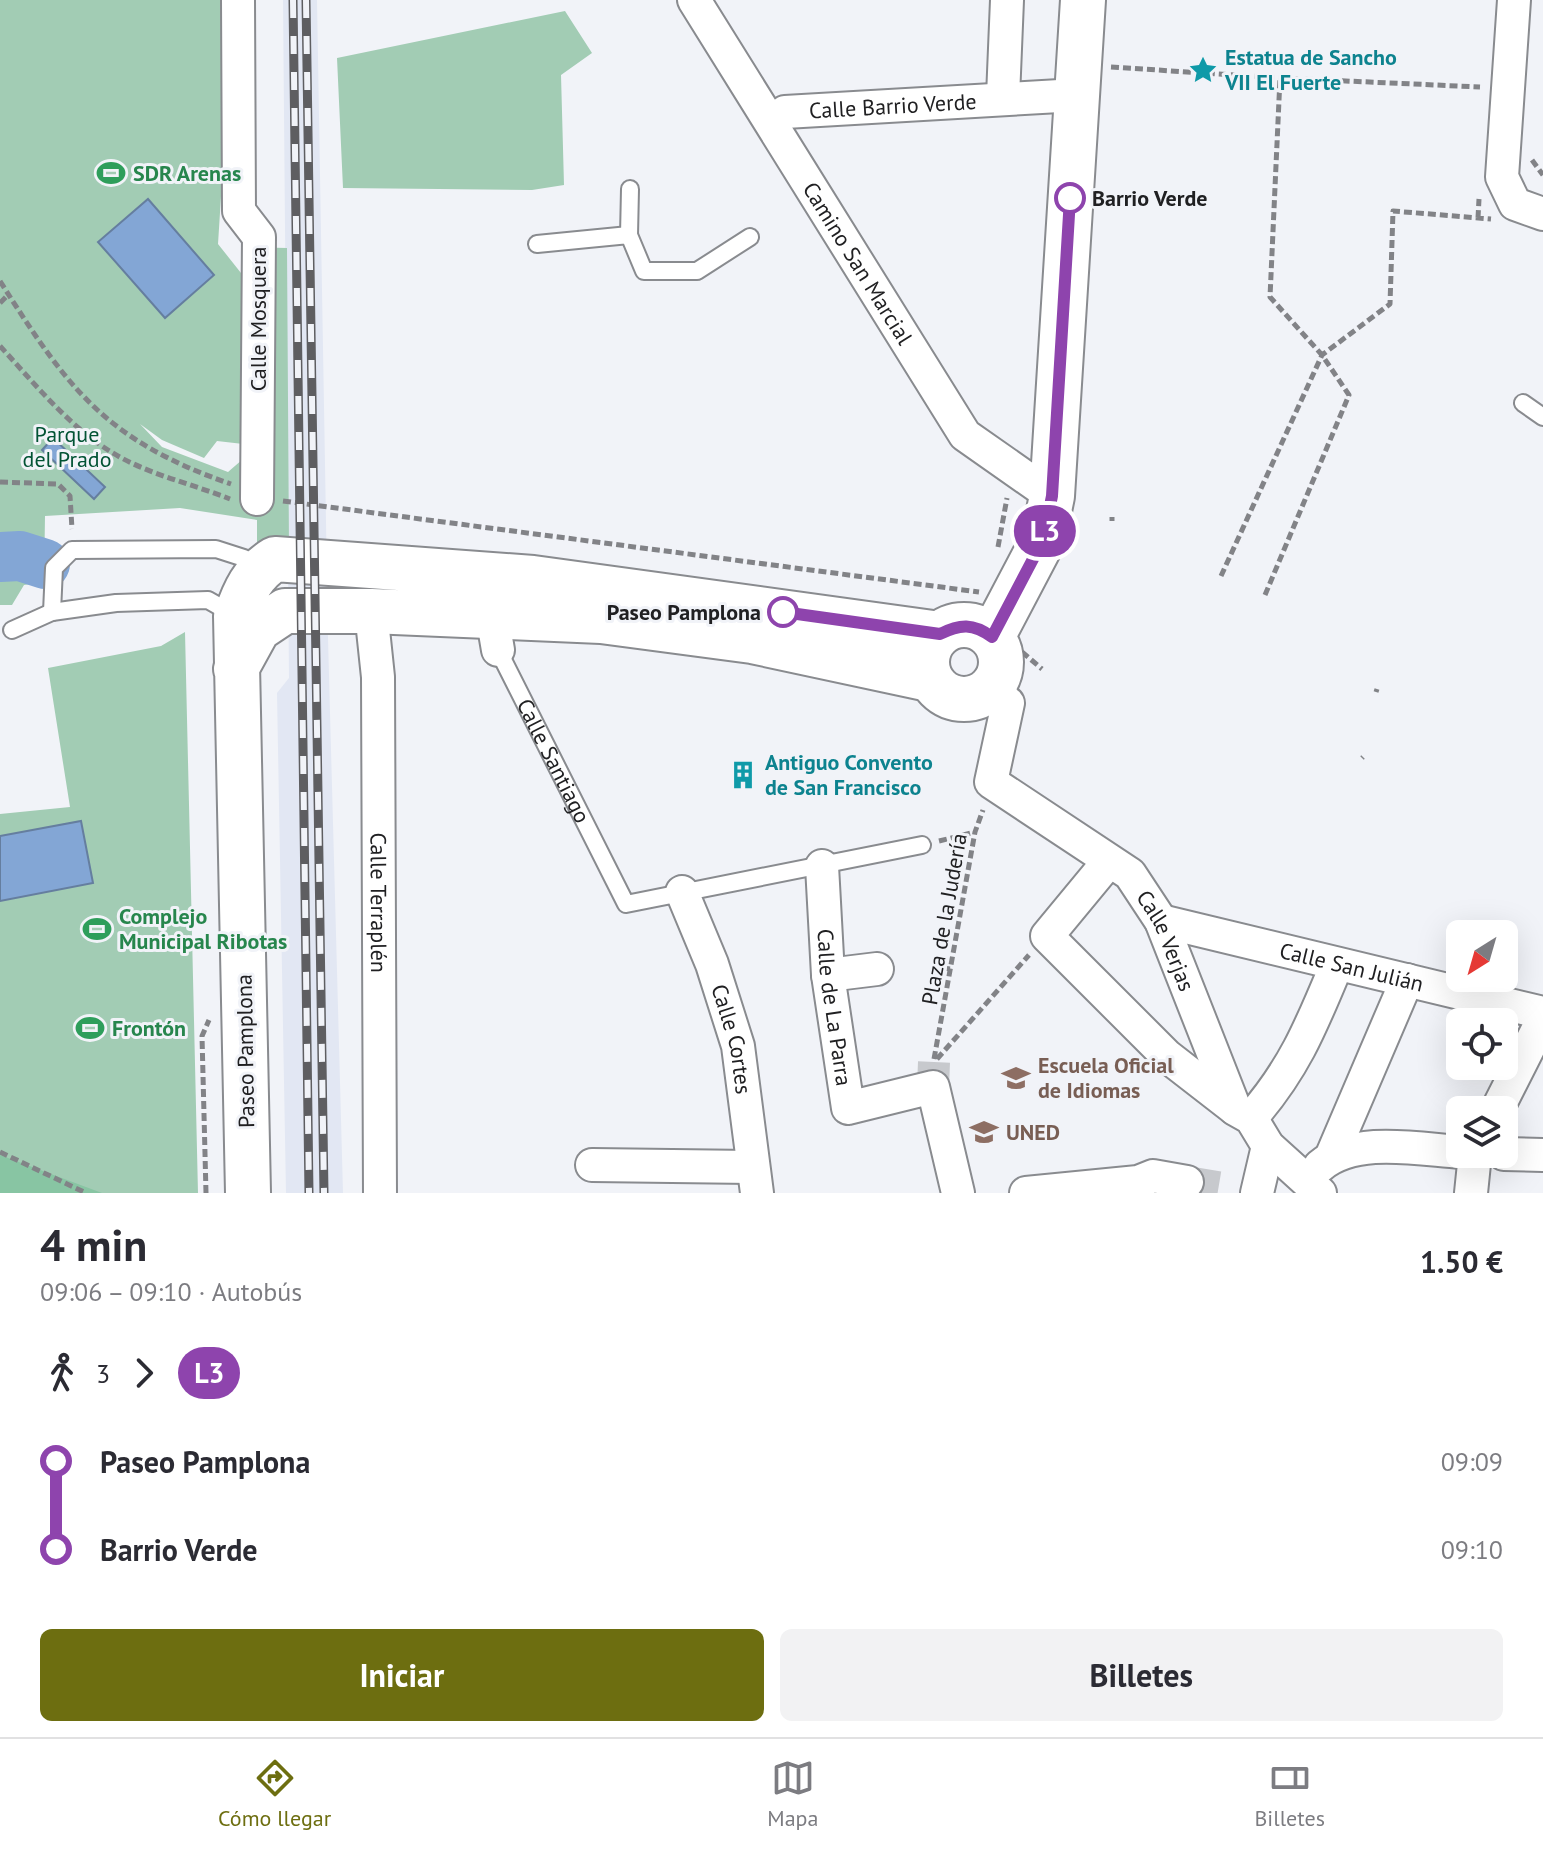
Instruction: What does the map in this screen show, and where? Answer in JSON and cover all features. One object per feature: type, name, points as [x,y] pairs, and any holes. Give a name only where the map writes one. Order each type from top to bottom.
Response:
[{"type":"main road","points":[[992,637],[1043,540],[1052,496],[1090,81],[1083,0]]},
{"type":"main road","points":[[929,679],[927,656],[940,634],[956,626],[969,625],[992,637],[999,651],[997,697],[957,698],[946,695],[929,679],[752,641],[601,621],[495,633],[371,611],[263,602],[275,559],[388,564],[533,578],[940,634]]},
{"type":"main road","name":"Paseo Pamplona","points":[[248,1193],[236,669],[263,602]]},
{"type":"street","name":"Calle Mosquera","points":[[238,0],[239,211],[259,237],[252,497]]},
{"type":"street","name":"Camino San Marcial","points":[[694,0],[808,198],[965,435],[1052,496]]},
{"type":"street","name":"Calle Barrio Verde","points":[[1003,97],[1007,0]]},
{"type":"street","points":[[1514,0],[1502,177],[1515,204],[1543,214]]},
{"type":"street","name":"Calle Barrio Verde","points":[[785,112],[1003,97],[1090,81]]},
{"type":"street","name":"Calle Terraplén","points":[[371,611],[378,677],[380,1193]]},
{"type":"street","points":[[992,783],[997,697]]},
{"type":"street","name":"Calle Verjas","points":[[992,783],[1130,874],[1161,921],[1243,1113],[1268,1146],[1311,1186]]},
{"type":"street","points":[[1039,944],[1109,861]]},
{"type":"street","name":"Calle de La Parra","points":[[822,866],[828,975],[848,1108],[934,1075]]},
{"type":"street","name":"Calle Cortes","points":[[682,892],[712,964],[738,1046],[755,1180]]},
{"type":"street","name":"Calle San Julián","points":[[1161,921],[1543,1016]]},
{"type":"street","name":"Calle Verjas","points":[[1039,944],[1079,971],[1167,1056],[1243,1113]]},
{"type":"street","points":[[1243,1113],[1281,1084],[1308,1035],[1337,964]]},
{"type":"street","points":[[828,975],[877,969]]},
{"type":"street","points":[[1311,1186],[1332,1155],[1407,980]]},
{"type":"street","points":[[1504,1096],[1543,1016]]},
{"type":"street","points":[[934,1075],[958,1193]]},
{"type":"street","points":[[1247,1192],[1268,1146]]},
{"type":"street","points":[[1332,1155],[1376,1147],[1446,1151]]},
{"type":"street","points":[[1518,1154],[1543,1155]]},
{"type":"street","points":[[592,1165],[755,1180]]},
{"type":"street","points":[[1471,1193],[1474,1168]]},
{"type":"street","points":[[1026,1193],[1138,1182],[1153,1176],[1187,1182]]},
{"type":"lane","points":[[630,189],[629,235],[644,271],[697,271],[750,237]]},
{"type":"lane","points":[[537,244],[629,235]]},
{"type":"lane","points":[[1523,403],[1543,417]]},
{"type":"lane","points":[[12,630],[52,612],[116,603],[263,602],[244,558],[216,549],[72,550],[54,568],[52,612]]},
{"type":"lane","name":"Calle Santiago","points":[[495,633],[626,904],[682,892]]},
{"type":"lane","points":[[682,892],[922,845]]},
{"type":"path","points":[[1090,81],[1280,78],[1486,88]]},
{"type":"path","points":[[1265,595],[1349,395],[1322,355],[1270,297],[1280,78]]},
{"type":"path","points":[[1221,576],[1322,355],[1390,304],[1393,211],[1478,218]]},
{"type":"path","points":[[0,281],[60,374],[119,430],[159,454],[252,497]]},
{"type":"path","points":[[0,303],[8,295]]},
{"type":"path","points":[[0,346],[73,422],[108,450],[147,470],[252,497],[989,594]]},
{"type":"path","points":[[0,482],[58,484],[72,503],[72,550]]},
{"type":"path","points":[[997,550],[1008,493]]},
{"type":"path","name":"Plaza de la Judería","points":[[934,1075],[975,832],[992,783]]},
{"type":"path","points":[[922,845],[975,832]]},
{"type":"path","points":[[934,1075],[1039,944]]},
{"type":"path","points":[[935,967],[950,969]]},
{"type":"path","points":[[0,1152],[86,1193]]},
{"type":"shaded area","points":[[283,0],[317,0],[328,638],[343,1193],[286,1193],[277,693],[289,678]]},
{"type":"green space","name":"SDR Arenas","points":[[0,0],[224,0],[227,102],[218,244],[241,273],[252,445],[217,441],[204,458],[162,440],[140,424],[162,447],[228,472],[258,446],[244,247],[287,248],[289,549],[257,554],[257,520],[180,508],[45,516],[44,582],[24,585],[12,605],[0,605]]},
{"type":"green space","points":[[565,11],[592,53],[561,75],[564,185],[532,190],[343,188],[337,58]]},
{"type":"green space","name":"Complejo Municipal Ribotas","points":[[185,632],[198,1193],[0,1193],[0,814],[70,807],[48,668],[161,646]]},
{"type":"green space","points":[[0,1155],[102,1193],[0,1193]]},
{"type":"water","points":[[148,199],[214,275],[165,318],[98,242]]},
{"type":"water","points":[[53,438],[105,487],[94,499],[42,450]]},
{"type":"water","points":[[81,821],[93,883],[0,901],[0,836]]},
{"type":"waterway","points":[[0,557],[20,556],[45,564]]},
{"type":"tunnel","points":[[933,1087],[934,1062]]},
{"type":"tunnel","points":[[1187,1182],[1234,1190]]},
{"type":"railway","points":[[293,0],[309,1193]]},
{"type":"railway","points":[[306,0],[324,1193]]},
{"type":"bus line","name":"L3","points":[[783,612],[940,634],[956,626],[969,625],[982,629],[992,637],[1043,540],[1052,496],[1070,198]]},
{"type":"place","name":"Estatua de Sancho VII El Fuerte","points":[[1203,70]]},
{"type":"place","name":"SDR Arenas","points":[[111,173]]},
{"type":"place","name":"Barrio Verde","points":[[1070,198]]},
{"type":"place","name":"Paseo Pamplona","points":[[783,612]]},
{"type":"place","name":"Antiguo Convento de San Francisco","points":[[743,775]]},
{"type":"place","name":"Complejo Municipal Ribotas","points":[[97,929]]},
{"type":"place","name":"Frontón","points":[[90,1028]]},
{"type":"place","name":"Escuela Oficial de Idiomas","points":[[1016,1078]]},
{"type":"place","name":"UNED","points":[[984,1132]]},
{"type":"park label","name":"Parque del Prado","points":[[67,446]]}]
